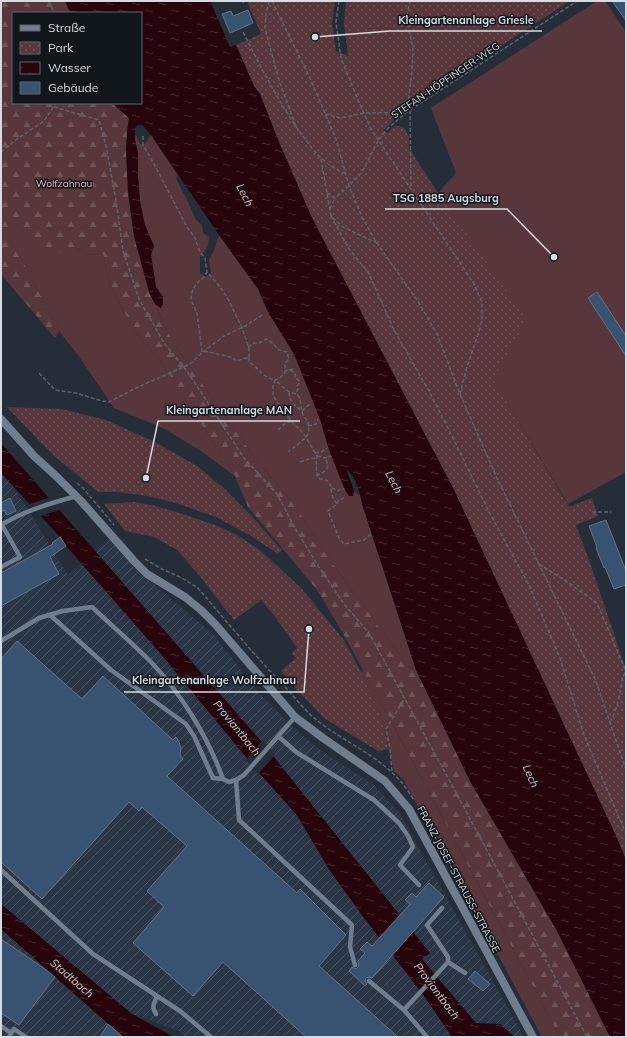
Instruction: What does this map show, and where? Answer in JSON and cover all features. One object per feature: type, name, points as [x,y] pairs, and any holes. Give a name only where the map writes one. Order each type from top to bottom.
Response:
[{"type":"street","name":"FRANZ-JOSEF-STRAUSS-STRASSE","points":[[1,419],[34,456],[76,496],[147,574],[185,597],[215,624],[295,717],[385,781],[410,809],[532,1037]]},
{"type":"lane","points":[[1,567],[20,557],[1,525],[45,505],[76,496]]},
{"type":"lane","points":[[1,641],[39,618],[63,611],[92,607],[150,662],[177,693],[194,717],[224,780]]},
{"type":"lane","points":[[50,615],[111,670],[186,724],[194,736],[213,778],[229,782],[236,780],[244,774],[295,717]]},
{"type":"lane","points":[[278,736],[296,752],[374,800],[399,823],[408,836],[413,847],[400,865],[419,885]]},
{"type":"lane","points":[[236,780],[239,820],[352,925],[350,947],[355,965]]},
{"type":"lane","points":[[1,870],[93,954],[180,1011],[211,1037]]},
{"type":"lane","points":[[404,1010],[448,962],[448,957],[427,925],[442,908]]},
{"type":"lane","points":[[448,962],[465,973]]},
{"type":"lane","points":[[369,981],[404,1010],[427,1037]]},
{"type":"lane","points":[[156,1014],[152,1009],[157,996]]},
{"type":"lane","points":[[1,1026],[10,1035],[14,1029],[26,1037]]},
{"type":"path","points":[[49,1],[54,12]]},
{"type":"path","points":[[269,1],[265,27],[280,83],[298,129]]},
{"type":"path","points":[[272,1],[310,78],[336,139],[350,186],[363,219],[377,243],[419,303],[437,334],[460,394],[496,476],[596,681],[626,770]]},
{"type":"path","points":[[339,1],[336,22],[341,58],[371,128],[378,141],[411,188],[474,284],[482,302],[482,318],[480,328],[460,394]]},
{"type":"path","points":[[325,114],[340,118],[364,113],[407,112],[413,48],[407,15],[410,1]]},
{"type":"path","name":"STEFAN-HÖPFINGER-WEG","points":[[335,198],[350,186],[362,172],[378,141],[387,128],[407,112],[577,1]]},
{"type":"path","points":[[243,32],[280,103],[298,129],[320,158],[336,170],[347,174]]},
{"type":"path","points":[[1,152],[44,121],[56,104]]},
{"type":"path","points":[[54,107],[99,120],[106,146],[116,200],[123,252],[138,299],[164,343],[184,367],[244,458],[276,494],[302,540],[344,604],[369,633],[587,1037]]},
{"type":"path","points":[[410,110],[411,188]]},
{"type":"path","points":[[143,136],[143,145],[187,227],[195,238],[200,252],[205,258],[207,272],[221,288],[242,328],[248,347],[249,362],[255,366],[261,374],[267,378],[275,380],[289,391],[299,396],[302,411],[308,421],[309,433],[299,444],[288,452]]},
{"type":"path","points":[[320,158],[331,216],[349,249],[368,272],[394,330],[448,427],[490,514],[529,585],[560,658],[584,735],[626,834]]},
{"type":"path","points":[[327,193],[335,198],[329,209]]},
{"type":"path","points":[[331,216],[343,227],[377,243]]},
{"type":"path","points":[[203,351],[197,313],[191,300],[192,292],[196,284],[207,272]]},
{"type":"path","points":[[39,373],[55,390],[76,392],[109,402],[138,387],[190,364],[203,351],[224,336],[242,328],[264,314]]},
{"type":"path","points":[[248,347],[254,343],[259,344],[266,339],[279,350],[288,352],[289,359],[284,363],[285,373]]},
{"type":"path","points":[[203,351],[231,357],[237,361],[249,357]]},
{"type":"path","points":[[294,368],[287,370],[280,378],[275,380],[273,395],[291,422],[306,437],[317,457],[316,475],[320,479],[329,482],[332,488],[332,496],[337,504]]},
{"type":"path","points":[[290,370],[295,373],[295,377],[300,382],[297,386],[298,389],[295,394]]},
{"type":"path","points":[[289,391],[289,396],[293,405],[302,411]]},
{"type":"path","points":[[302,411],[311,403]]},
{"type":"path","points":[[308,426],[316,424],[318,419]]},
{"type":"path","points":[[278,430],[283,425],[291,422]]},
{"type":"path","points":[[315,453],[321,452],[327,448]]},
{"type":"path","points":[[300,462],[317,457],[325,458],[331,456]]},
{"type":"path","points":[[316,475],[324,472],[328,468],[328,462],[325,458]]},
{"type":"path","points":[[332,488],[338,492],[340,489],[344,489]]},
{"type":"path","points":[[346,497],[339,500],[337,504],[328,511],[339,538],[344,544],[364,540],[371,534]]},
{"type":"path","points":[[592,512],[611,512]]},
{"type":"path","name":"FRANZ-JOSEF-STRAUSS-STRASSE","points":[[143,557],[160,568],[182,578],[198,588],[273,675],[313,717],[392,771],[409,792],[412,799]]},
{"type":"path","points":[[538,564],[597,602],[626,671],[622,677],[621,688],[610,722]]},
{"type":"path","points":[[392,771],[386,728],[405,698]]},
{"type":"shaded area","points":[[1,473],[17,492],[68,575],[111,537],[132,566],[213,634],[260,694],[293,727],[320,750],[375,786],[400,814],[524,1037],[185,1037],[179,1031],[132,1014],[1,904]]},
{"type":"shaded area","points":[[1,929],[55,977],[123,1037],[1,1037]]},
{"type":"green space","name":"Wolfzahnau","points":[[1,1],[65,1],[70,12],[12,12],[12,104],[113,104],[129,118],[126,152],[128,192],[134,236],[149,292],[174,344],[255,458],[294,504],[330,560],[408,666],[416,670],[470,781],[557,931],[610,1037],[560,1037],[345,637],[318,591],[248,507],[235,476],[161,362],[133,329],[110,285],[103,254],[87,255],[75,247],[47,257],[11,220],[11,243],[27,269],[59,331],[55,338],[1,274]]},
{"type":"green space","points":[[247,1],[335,1],[332,24],[336,51],[348,56],[344,23],[346,1],[570,1],[405,108],[383,131],[388,133],[396,126],[405,129],[409,137],[409,148],[438,193],[527,320],[493,379],[569,507],[592,498],[598,516],[576,525],[626,669],[626,860],[454,490],[312,218],[260,94],[254,86],[236,45],[261,34]]},
{"type":"green space","points":[[597,1],[605,1],[626,32],[626,472],[568,504],[492,378],[526,320],[438,193],[456,173],[431,108]]},
{"type":"green space","points":[[135,134],[142,145],[145,144],[151,135],[178,175],[176,179],[196,220],[202,225],[203,233],[209,237],[208,246],[200,257],[200,273],[205,277],[211,274],[209,260],[214,251],[219,235],[258,289],[268,312],[294,354],[320,419],[329,450],[353,496],[354,492],[361,496],[362,504],[416,670],[408,666],[330,560],[294,504],[255,458],[174,344],[155,304],[161,308],[163,297],[156,287],[151,255],[154,246],[145,225],[140,201],[138,153]]},
{"type":"green space","points":[[11,219],[24,233],[75,247],[87,255],[103,254],[110,285],[133,329],[161,362],[235,476],[201,451],[163,428],[114,408],[78,355],[59,331],[27,269],[11,243]]},
{"type":"green space","points":[[7,407],[62,409],[106,420],[155,442],[197,466],[226,490],[282,550],[278,554],[251,536],[216,517],[176,503],[148,496],[117,492],[98,492],[53,455]]},
{"type":"green space","points":[[134,502],[152,505],[183,514],[215,525],[237,535],[260,550],[302,589],[343,639],[361,672],[384,726],[389,749],[378,751],[324,718],[299,692],[281,671],[296,658],[292,653],[297,648],[261,600],[234,620],[177,550],[154,537],[125,531],[104,504]]},
{"type":"green space","points":[[364,671],[560,1037],[542,1037],[403,779],[394,771],[384,726],[361,672]]},
{"type":"water","name":"Lech","points":[[65,1],[215,1],[211,3],[230,47],[236,45],[254,86],[260,94],[312,218],[454,490],[626,860],[626,1037],[610,1037],[557,931],[470,781],[416,670],[357,486],[353,477],[347,470],[354,493],[353,496],[349,496],[345,490],[329,450],[320,419],[294,354],[268,312],[258,289],[219,235],[151,135],[142,125],[138,125],[135,128],[135,140],[138,153],[140,201],[145,225],[154,246],[151,255],[156,287],[163,297],[163,304],[161,308],[155,304],[149,292],[134,236],[128,192],[126,152],[129,118],[113,104],[142,104],[142,12],[70,12]]},
{"type":"water","name":"Proviantbach","points":[[1,443],[262,742],[430,953],[422,959],[476,1023],[500,1024],[515,1037],[452,1037],[424,996],[330,871],[296,814],[259,773],[160,653],[66,546],[60,537],[1,473]]},
{"type":"water","name":"Stadtbach","points":[[1,904],[132,1014],[174,1037],[123,1037],[1,929]]},
{"type":"pier","points":[[51,497],[62,509],[38,517],[27,505]]},
{"type":"pier","points":[[263,740],[275,755],[258,774],[246,760]]},
{"type":"building","points":[[612,1],[626,1],[626,21]]},
{"type":"building","points":[[248,10],[253,23],[230,33],[222,14],[231,11],[233,16]]},
{"type":"building","points":[[597,292],[626,336],[626,356],[588,298]]},
{"type":"building","points":[[10,498],[16,511],[7,515],[4,510],[1,512],[1,503]]},
{"type":"building","points":[[606,520],[626,571],[626,585],[614,589],[596,548],[597,547],[589,526]]},
{"type":"building","points":[[60,537],[66,546],[50,557],[59,574],[1,606],[1,573],[53,544],[52,543]]},
{"type":"building","points":[[17,641],[82,699],[103,676],[173,740],[176,737],[181,748],[180,755],[183,759],[167,776],[297,893],[300,889],[346,935],[319,966],[398,1037],[306,1037],[223,962],[193,996],[133,943],[164,907],[147,891],[187,846],[142,807],[139,811],[129,802],[42,899],[1,862],[1,659]]},
{"type":"building","points":[[429,883],[444,897],[372,978],[366,978],[365,981],[367,984],[365,986],[349,971],[352,967],[356,969],[359,966],[358,961],[365,953],[360,949],[367,942],[372,946],[410,904],[405,900],[412,893],[416,897]]},
{"type":"building","points":[[1,939],[55,977],[19,1025],[1,1013]]},
{"type":"building","points":[[475,971],[490,984],[483,991],[468,979]]},
{"type":"building","points":[[108,1024],[123,1037],[100,1037]]},
{"type":"place","name":"Kleingartenanlage Griesle","points":[[315,37]]},
{"type":"place","name":"TSG 1885 Augsburg","points":[[554,257]]},
{"type":"place","name":"Kleingartenanlage MAN","points":[[146,478]]},
{"type":"place","name":"Kleingartenanlage Wolfzahnau","points":[[309,629]]}]
